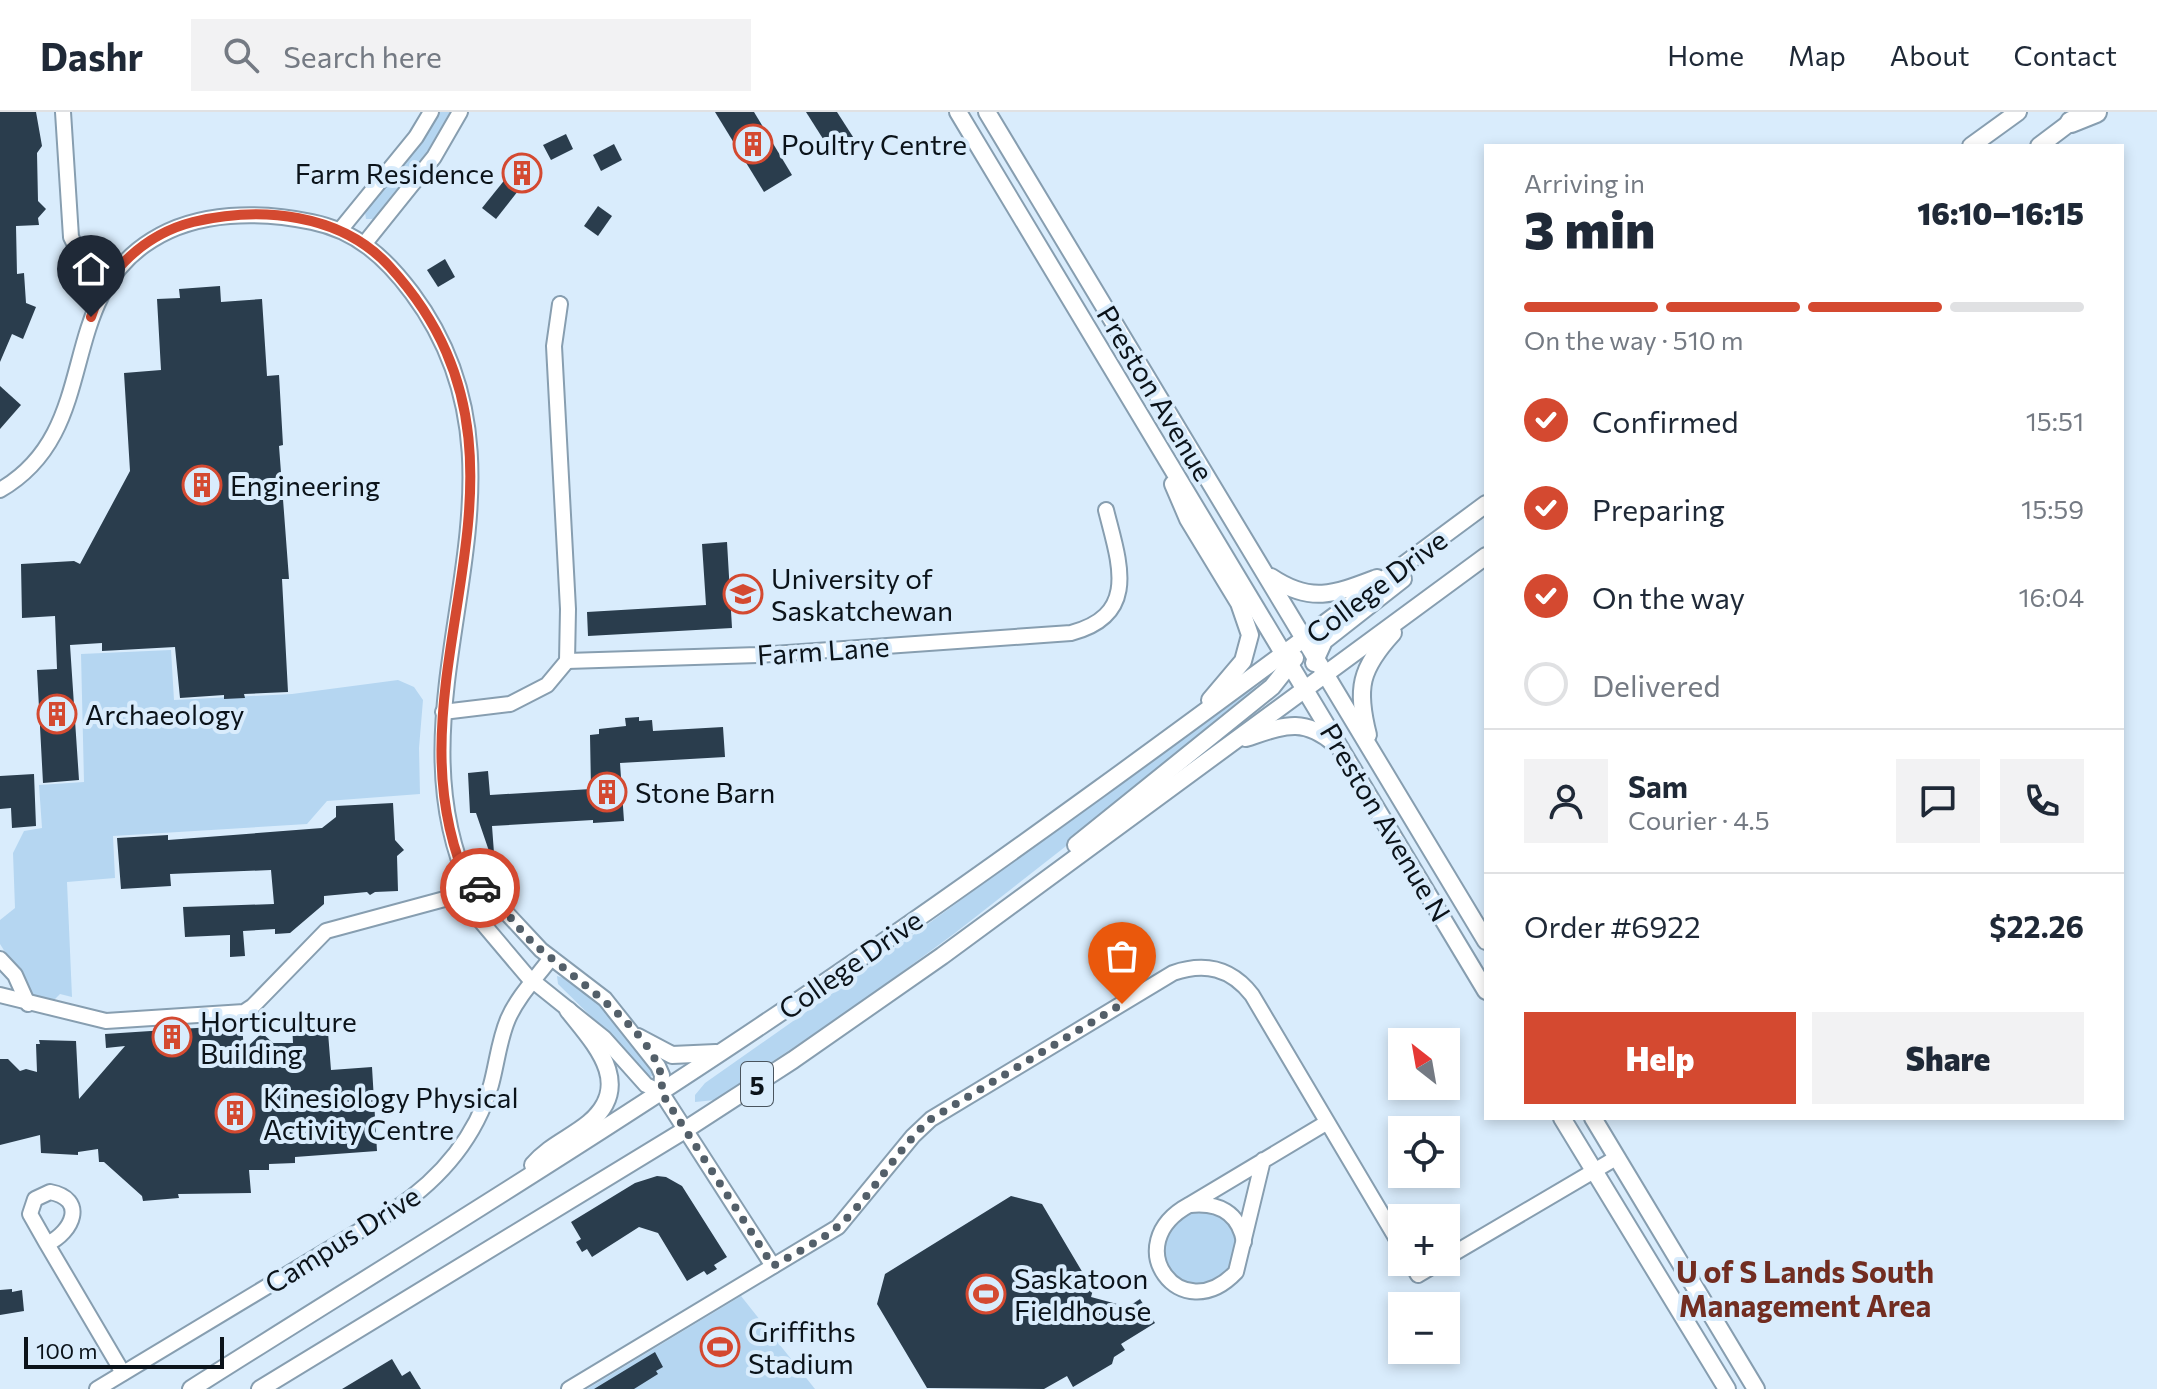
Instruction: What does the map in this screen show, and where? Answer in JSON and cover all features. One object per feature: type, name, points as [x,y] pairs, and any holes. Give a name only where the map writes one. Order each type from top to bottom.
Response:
[{"type":"highway","points":[[2078,117],[2096,112]]},
{"type":"main road","name":"Preston Avenue","points":[[958,112],[1289,659]]},
{"type":"main road","name":"Preston Avenue","points":[[987,112],[1325,674]]},
{"type":"main road","points":[[1974,144],[2018,112]]},
{"type":"main road","points":[[2042,144],[2078,117]]},
{"type":"main road","points":[[1142,417],[1188,519],[1239,603],[1250,635],[1243,661],[1193,720]]},
{"type":"main road","name":"College Drive","points":[[1305,639],[1484,506]]},
{"type":"main road","points":[[1306,688],[1324,641],[1404,578],[1484,507]]},
{"type":"main road","name":"College Drive","points":[[260,1389],[685,1130],[895,990],[1484,557]]},
{"type":"main road","points":[[1265,572],[1291,590],[1308,595],[1345,591],[1397,570]]},
{"type":"main road","points":[[1372,752],[1361,707],[1360,689],[1365,672],[1378,649],[1417,607]]},
{"type":"main road","points":[[895,990],[923,962],[1272,687],[1305,639]]},
{"type":"main road","name":"Preston Avenue N","points":[[1289,659],[1484,988]]},
{"type":"main road","name":"College Drive","points":[[191,1389],[661,1092],[1075,808],[1193,720],[1289,659]]},
{"type":"main road","name":"Preston Avenue N","points":[[1325,674],[1484,938]]},
{"type":"main road","points":[[1229,743],[1284,726],[1302,725],[1325,735],[1343,750]]},
{"type":"main road","points":[[518,1182],[549,1149],[589,1123],[605,1102],[607,1061],[568,1010]]},
{"type":"main road","points":[[638,1037],[663,1052],[681,1057],[721,1052]]},
{"type":"main road","points":[[1563,1120],[1727,1389]]},
{"type":"main road","points":[[1594,1120],[1756,1389]]},
{"type":"street","points":[[63,112],[71,237],[84,263],[107,283]]},
{"type":"street","points":[[341,229],[416,137],[431,112]]},
{"type":"street","points":[[365,243],[434,157],[460,112]]},
{"type":"street","points":[[0,490],[38,460],[53,440],[66,408],[95,305],[107,283],[134,253],[152,240],[195,222],[221,217],[274,216],[341,229],[365,243],[406,285],[429,318],[456,372],[470,428],[472,480],[443,712],[443,792],[462,871],[470,888],[466,898],[468,906],[532,981],[604,1038],[646,1085],[661,1092],[773,1266]]},
{"type":"street","points":[[443,712],[510,704],[547,685],[567,661],[568,609],[554,346],[560,304]]},
{"type":"street","name":"Farm Lane","points":[[567,661],[758,655],[1071,633],[1087,629],[1101,622],[1110,612],[1117,602],[1120,587],[1121,574],[1106,510]]},
{"type":"street","points":[[0,995],[106,1021],[244,1012],[326,931],[452,897],[470,888],[486,891],[517,927],[551,958],[594,989],[638,1037],[662,1075],[661,1092]]},
{"type":"street","name":"Campus Drive","points":[[97,1389],[394,1210],[432,1182],[456,1155],[477,1121],[491,1085],[509,1018],[551,958]]},
{"type":"street","points":[[0,959],[15,975],[28,1004]]},
{"type":"street","points":[[569,1389],[828,1234],[847,1218],[913,1136],[931,1119],[1173,973],[1196,966],[1219,969],[1245,986],[1388,1225]]},
{"type":"street","points":[[1263,1160],[1236,1272],[1213,1290],[1192,1292],[1174,1284],[1160,1266],[1156,1245],[1166,1222],[1189,1205],[1263,1160],[1326,1123]]},
{"type":"street","points":[[1460,1250],[1616,1158]]},
{"type":"street","points":[[1189,1205],[1213,1205],[1231,1213],[1241,1228],[1244,1245]]},
{"type":"street","points":[[47,1244],[123,1373]]},
{"type":"shaded area","points":[[439,112],[450,112],[428,150],[373,219],[366,219],[365,212],[414,153]]},
{"type":"shaded area","points":[[171,650],[174,700],[292,694],[398,680],[414,687],[423,700],[419,748],[420,794],[327,801],[307,824],[113,836],[115,878],[67,882],[72,997],[60,994],[51,1003],[34,998],[0,944],[0,920],[15,908],[13,853],[24,831],[42,828],[39,785],[84,782],[81,654]]},
{"type":"shaded area","points":[[1267,681],[1268,688],[955,933],[857,1005],[715,1100],[695,1102],[695,1095],[705,1083],[853,979],[1236,698]]},
{"type":"shaded area","points":[[557,976],[570,981],[597,1001],[651,1067],[652,1076],[646,1078],[612,1037],[558,984]]},
{"type":"shaded area","points":[[1199,1210],[1223,1218],[1235,1231],[1237,1247],[1231,1263],[1219,1276],[1204,1284],[1188,1284],[1172,1272],[1166,1262],[1164,1244],[1180,1220]]},
{"type":"shaded area","name":"Griffiths Stadium","points":[[741,1296],[815,1389],[587,1389]]},
{"type":"building","points":[[0,112],[36,112],[42,146],[37,153],[38,201],[46,209],[38,218],[39,225],[16,226],[17,274],[24,273],[26,303],[36,307],[23,339],[12,334],[0,362]]},
{"type":"building","name":"Poultry Centre","points":[[715,112],[754,112],[792,175],[764,192]]},
{"type":"building","name":"Poultry Centre","points":[[806,112],[837,112],[855,140],[832,153]]},
{"type":"building","name":"Farm Residence","points":[[566,134],[573,149],[551,160],[543,145]]},
{"type":"building","points":[[614,144],[622,160],[601,171],[593,155]]},
{"type":"building","points":[[523,157],[536,168],[496,219],[482,208]]},
{"type":"building","points":[[598,206],[612,216],[598,236],[584,226]]},
{"type":"building","name":"Farm Residence","points":[[445,259],[455,277],[438,287],[427,270]]},
{"type":"building","name":"Engineering","points":[[220,286],[221,302],[262,299],[267,376],[279,375],[283,445],[279,446],[289,579],[282,579],[288,692],[244,694],[245,698],[224,699],[224,695],[180,698],[175,647],[102,651],[102,643],[70,645],[79,780],[43,783],[37,670],[57,669],[55,616],[22,618],[21,564],[74,561],[80,564],[130,471],[124,373],[161,370],[157,299],[180,298],[179,289]]},
{"type":"building","points":[[0,386],[21,405],[0,429]]},
{"type":"building","points":[[727,542],[732,628],[588,636],[587,612],[706,605],[702,544]]},
{"type":"building","points":[[639,717],[639,721],[652,720],[653,731],[723,727],[725,757],[620,763],[624,821],[492,826],[494,853],[490,854],[476,813],[470,813],[468,773],[488,771],[490,795],[591,789],[590,735],[599,734],[599,729],[626,726],[625,718]]},
{"type":"building","points":[[34,774],[36,826],[12,828],[11,808],[0,809],[0,776]]},
{"type":"building","points":[[393,803],[395,840],[404,850],[397,856],[398,891],[324,896],[324,904],[290,933],[275,934],[275,929],[243,931],[245,956],[230,957],[230,935],[185,937],[183,907],[274,904],[271,870],[170,874],[171,886],[121,889],[117,838],[168,835],[168,840],[322,828],[336,817],[336,806]]},
{"type":"building","name":"Kinesiology Physical Activity Centre","points":[[327,1020],[331,1070],[372,1067],[377,1151],[295,1157],[295,1163],[269,1164],[269,1170],[249,1170],[251,1193],[178,1194],[179,1198],[143,1201],[142,1196],[104,1162],[99,1162],[98,1149],[78,1152],[78,1155],[41,1153],[40,1135],[0,1145],[0,1059],[8,1059],[20,1071],[37,1072],[36,1044],[40,1044],[39,1040],[76,1041],[79,1099],[125,1046],[106,1048],[105,1034],[242,1025],[244,1050],[262,1033],[273,1043],[293,1043],[292,1023]]},
{"type":"building","points":[[657,1176],[666,1177],[682,1186],[727,1257],[714,1265],[717,1269],[707,1275],[704,1271],[687,1281],[658,1233],[639,1227],[592,1257],[587,1249],[582,1252],[576,1242],[581,1239],[571,1222],[635,1183]]},
{"type":"building","name":"Saskatoon Fieldhouse","points":[[1011,1196],[1042,1204],[1093,1290],[1091,1297],[1128,1307],[1140,1299],[1155,1323],[1121,1344],[1125,1350],[1114,1357],[1112,1364],[1073,1387],[1067,1376],[1044,1389],[927,1388],[877,1304],[885,1274]]},
{"type":"building","points":[[12,1289],[12,1292],[22,1290],[24,1311],[0,1315],[0,1290]]},
{"type":"building","points":[[655,1352],[663,1367],[656,1371],[658,1374],[634,1389],[594,1389]]},
{"type":"building","points":[[392,1359],[402,1376],[410,1371],[421,1389],[342,1389]]},
{"type":"way so far","points":[[480,888],[541,950],[605,999],[638,1037],[662,1075],[661,1092],[773,1266],[838,1227],[913,1136],[931,1119],[1122,1004]]},
{"type":"place","name":"Poultry Centre","points":[[753,144]]},
{"type":"place","name":"Farm Residence","points":[[522,173]]},
{"type":"place","name":"Engineering","points":[[202,485]]},
{"type":"place","name":"University of Saskatchewan","points":[[743,594]]},
{"type":"place","name":"Archaeology","points":[[57,714]]},
{"type":"place","name":"Stone Barn","points":[[607,792]]},
{"type":"place","name":"Horticulture Building","points":[[172,1037]]},
{"type":"place","name":"Kinesiology Physical Activity Centre","points":[[235,1113]]},
{"type":"place","name":"Saskatoon Fieldhouse","points":[[986,1294]]},
{"type":"place","name":"Griffiths Stadium","points":[[720,1347]]},
{"type":"district","name":"U of S Lands South Management Area","points":[[1805,1287]]},
{"type":"route","points":[[91,317],[100,294],[118,269],[152,240],[187,224],[242,216],[274,216],[341,229],[381,257],[419,303],[456,372],[470,428],[472,480],[443,712],[441,768],[443,792],[462,871],[470,888],[480,888]]}]
